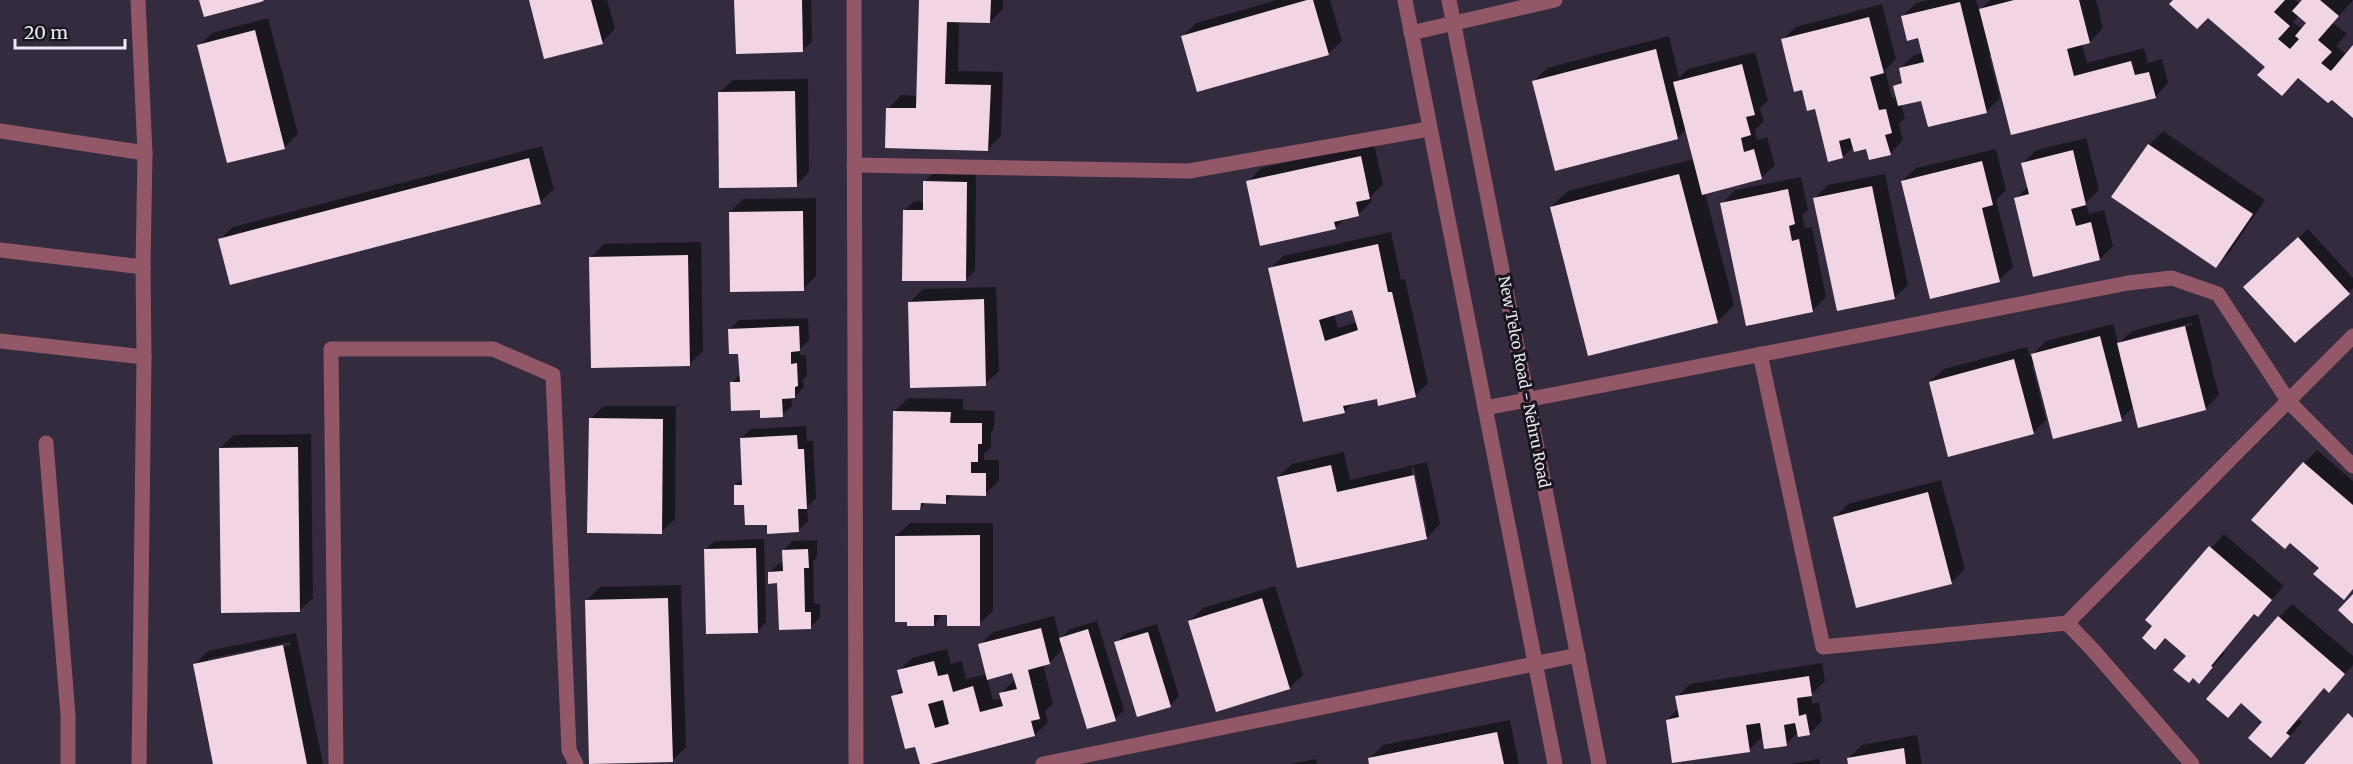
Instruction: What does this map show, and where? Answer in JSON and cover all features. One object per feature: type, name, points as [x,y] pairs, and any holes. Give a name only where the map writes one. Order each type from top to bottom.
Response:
[{"type":"street","points":[[138,0],[145,153],[142,267],[144,357],[139,764]]},
{"type":"street","points":[[854,0],[856,764]]},
{"type":"street","points":[[1405,0],[1555,764]]},
{"type":"street","name":"New Telco Road - Nehru Road","points":[[1449,0],[1599,764]]},
{"type":"street","points":[[1411,33],[1555,0]]},
{"type":"street","points":[[854,165],[1189,171],[1429,129]]},
{"type":"street","points":[[0,131],[145,153]]},
{"type":"street","points":[[0,250],[142,267]]},
{"type":"street","points":[[1485,408],[2116,285],[2172,278],[2218,294],[2289,402],[2353,466]]},
{"type":"street","points":[[1760,354],[1823,647],[2067,623],[2353,336]]},
{"type":"street","points":[[0,341],[144,357]]},
{"type":"street","points":[[336,764],[331,349],[493,349],[553,375],[569,750],[576,764]]},
{"type":"street","points":[[46,443],[68,715],[68,764]]},
{"type":"street","points":[[2067,623],[2192,764]]},
{"type":"street","points":[[1043,764],[1578,655]]},
{"type":"building","points":[[199,0],[263,0],[264,1],[204,17]]},
{"type":"building","points":[[529,0],[591,0],[603,44],[544,59]]},
{"type":"building","points":[[734,0],[802,0],[803,52],[736,54]]},
{"type":"building","points":[[919,0],[991,0],[990,23],[947,22],[945,84],[991,85],[988,151],[885,148],[886,108],[916,108]]},
{"type":"building","points":[[1313,0],[1329,55],[1197,92],[1181,36]]},
{"type":"building","points":[[2014,0],[2079,0],[2090,43],[2067,49],[2074,76],[2131,61],[2135,75],[2149,72],[2156,98],[2011,135],[1979,9]]},
{"type":"building","points":[[2173,0],[2285,0],[2274,12],[2290,26],[2278,39],[2290,49],[2299,39],[2295,36],[2306,23],[2292,11],[2302,0],[2320,0],[2339,16],[2318,40],[2332,52],[2321,63],[2331,71],[2353,45],[2353,118],[2332,100],[2328,103],[2298,78],[2282,96],[2257,75],[2265,67],[2208,18],[2197,29],[2169,4]]},
{"type":"building","points":[[1960,2],[1987,113],[1928,127],[1921,101],[1898,106],[1893,86],[1902,83],[1899,68],[1924,62],[1918,38],[1907,41],[1901,16]]},
{"type":"building","points":[[1869,17],[1884,73],[1870,77],[1879,110],[1886,109],[1892,133],[1885,135],[1891,155],[1869,160],[1866,149],[1854,152],[1850,138],[1839,141],[1843,158],[1828,162],[1815,109],[1807,111],[1802,90],[1794,92],[1781,39]]},
{"type":"building","points":[[255,30],[285,149],[227,163],[197,45]]},
{"type":"building","points":[[1656,49],[1678,139],[1555,171],[1532,81]]},
{"type":"building","points":[[1742,64],[1755,115],[1746,117],[1751,135],[1741,138],[1744,152],[1754,149],[1762,179],[1702,195],[1673,82]]},
{"type":"building","points":[[795,91],[797,187],[719,188],[718,92]]},
{"type":"building","points":[[2148,144],[2253,214],[2216,268],[2111,197]]},
{"type":"building","points":[[2073,150],[2086,205],[2071,209],[2076,226],[2091,222],[2100,260],[2033,277],[2014,198],[2029,194],[2021,163]]},
{"type":"building","points":[[1361,156],[1370,199],[1356,202],[1359,216],[1334,222],[1336,229],[1260,246],[1246,181]]},
{"type":"building","points":[[529,158],[541,204],[230,285],[218,239]]},
{"type":"building","points":[[1982,161],[1993,205],[1982,208],[2000,282],[1930,299],[1901,181]]},
{"type":"building","points":[[1679,174],[1718,323],[1588,356],[1550,207]]},
{"type":"building","points":[[923,181],[967,182],[966,281],[902,281],[903,210],[923,210]]},
{"type":"building","points":[[1872,186],[1895,299],[1837,311],[1813,198]]},
{"type":"building","points":[[1788,189],[1795,224],[1789,226],[1792,241],[1799,239],[1813,312],[1746,326],[1720,203]]},
{"type":"building","points":[[803,211],[804,291],[730,292],[729,212]]},
{"type":"building","points":[[2298,237],[2350,294],[2295,343],[2243,287]]},
{"type":"building","points":[[1378,244],[1388,292],[1392,292],[1416,397],[1378,406],[1377,399],[1343,406],[1345,413],[1303,422],[1268,268]],"holes":[[[1352,310],[1358,330],[1325,341],[1319,320]]]},
{"type":"building","points":[[688,255],[690,366],[591,368],[589,257]]},
{"type":"building","points":[[984,299],[986,386],[910,388],[908,302]]},
{"type":"building","points":[[799,326],[800,351],[791,352],[791,364],[797,363],[798,386],[795,387],[795,398],[782,399],[783,417],[760,418],[760,410],[731,411],[730,382],[740,382],[738,354],[729,354],[728,329]]},
{"type":"building","points":[[2185,326],[2206,410],[2138,428],[2117,343]]},
{"type":"building","points":[[2100,336],[2122,421],[2053,439],[2031,354]]},
{"type":"building","points":[[2014,359],[2034,434],[1948,457],[1929,382]]},
{"type":"building","points":[[893,411],[951,412],[950,423],[982,423],[982,444],[978,444],[978,462],[971,462],[971,473],[986,473],[986,496],[946,495],[946,504],[921,503],[920,510],[892,510]]},
{"type":"building","points":[[589,418],[663,419],[662,534],[587,533]]},
{"type":"building","points":[[797,435],[798,449],[804,449],[807,509],[798,509],[799,532],[767,534],[767,525],[745,525],[744,505],[734,505],[734,485],[742,485],[740,438]]},
{"type":"building","points":[[298,447],[300,612],[221,613],[219,448]]},
{"type":"building","points":[[2303,462],[2353,505],[2353,589],[2344,600],[2313,574],[2319,568],[2290,543],[2285,549],[2251,520]]},
{"type":"building","points":[[1331,465],[1337,492],[1414,475],[1427,539],[1297,568],[1277,477]]},
{"type":"building","points":[[1928,492],[1952,584],[1856,608],[1833,517]]},
{"type":"building","points":[[980,535],[980,626],[947,626],[947,615],[934,615],[934,626],[907,626],[907,622],[895,622],[895,536]]},
{"type":"building","points":[[2209,546],[2272,600],[2258,617],[2254,614],[2199,684],[2193,678],[2189,683],[2173,670],[2186,656],[2165,638],[2155,650],[2142,638],[2152,626],[2145,620]]},
{"type":"building","points":[[756,548],[758,633],[706,634],[704,549]]},
{"type":"building","points":[[808,549],[809,568],[804,568],[805,612],[811,612],[811,629],[779,630],[777,583],[768,584],[768,572],[783,571],[782,550]]},
{"type":"building","points":[[2353,594],[2353,624],[2338,610]]},
{"type":"building","points":[[668,598],[673,762],[589,764],[585,600]]},
{"type":"building","points":[[1262,598],[1290,689],[1216,712],[1188,621]]},
{"type":"building","points":[[2278,616],[2345,674],[2329,693],[2324,688],[2286,733],[2290,736],[2271,758],[2248,738],[2262,722],[2241,703],[2228,718],[2206,699]]},
{"type":"building","points":[[1041,628],[1050,664],[1028,670],[1040,719],[1031,721],[1035,736],[930,764],[920,764],[915,747],[905,749],[891,696],[903,693],[897,670],[934,661],[938,676],[948,674],[953,692],[973,686],[980,712],[1003,706],[999,693],[1017,689],[1012,673],[987,680],[978,644]],"holes":[[[943,700],[949,724],[935,728],[928,704]]]},
{"type":"building","points":[[1088,629],[1116,721],[1087,729],[1059,638]]},
{"type":"building","points":[[1148,632],[1171,707],[1137,717],[1114,642]]},
{"type":"building","points":[[283,645],[307,764],[213,764],[193,664]]},
{"type":"building","points":[[1809,676],[1812,696],[1797,698],[1799,716],[1806,714],[1810,735],[1798,737],[1795,723],[1784,725],[1787,746],[1764,749],[1760,723],[1746,725],[1750,752],[1672,763],[1666,720],[1679,717],[1675,696]]},
{"type":"building","points":[[2348,713],[2353,718],[2353,764],[2304,764]]},
{"type":"building","points":[[1497,732],[1504,764],[1369,764],[1368,758]]},
{"type":"building","points":[[1904,748],[1906,764],[1848,764],[1847,758]]}]
